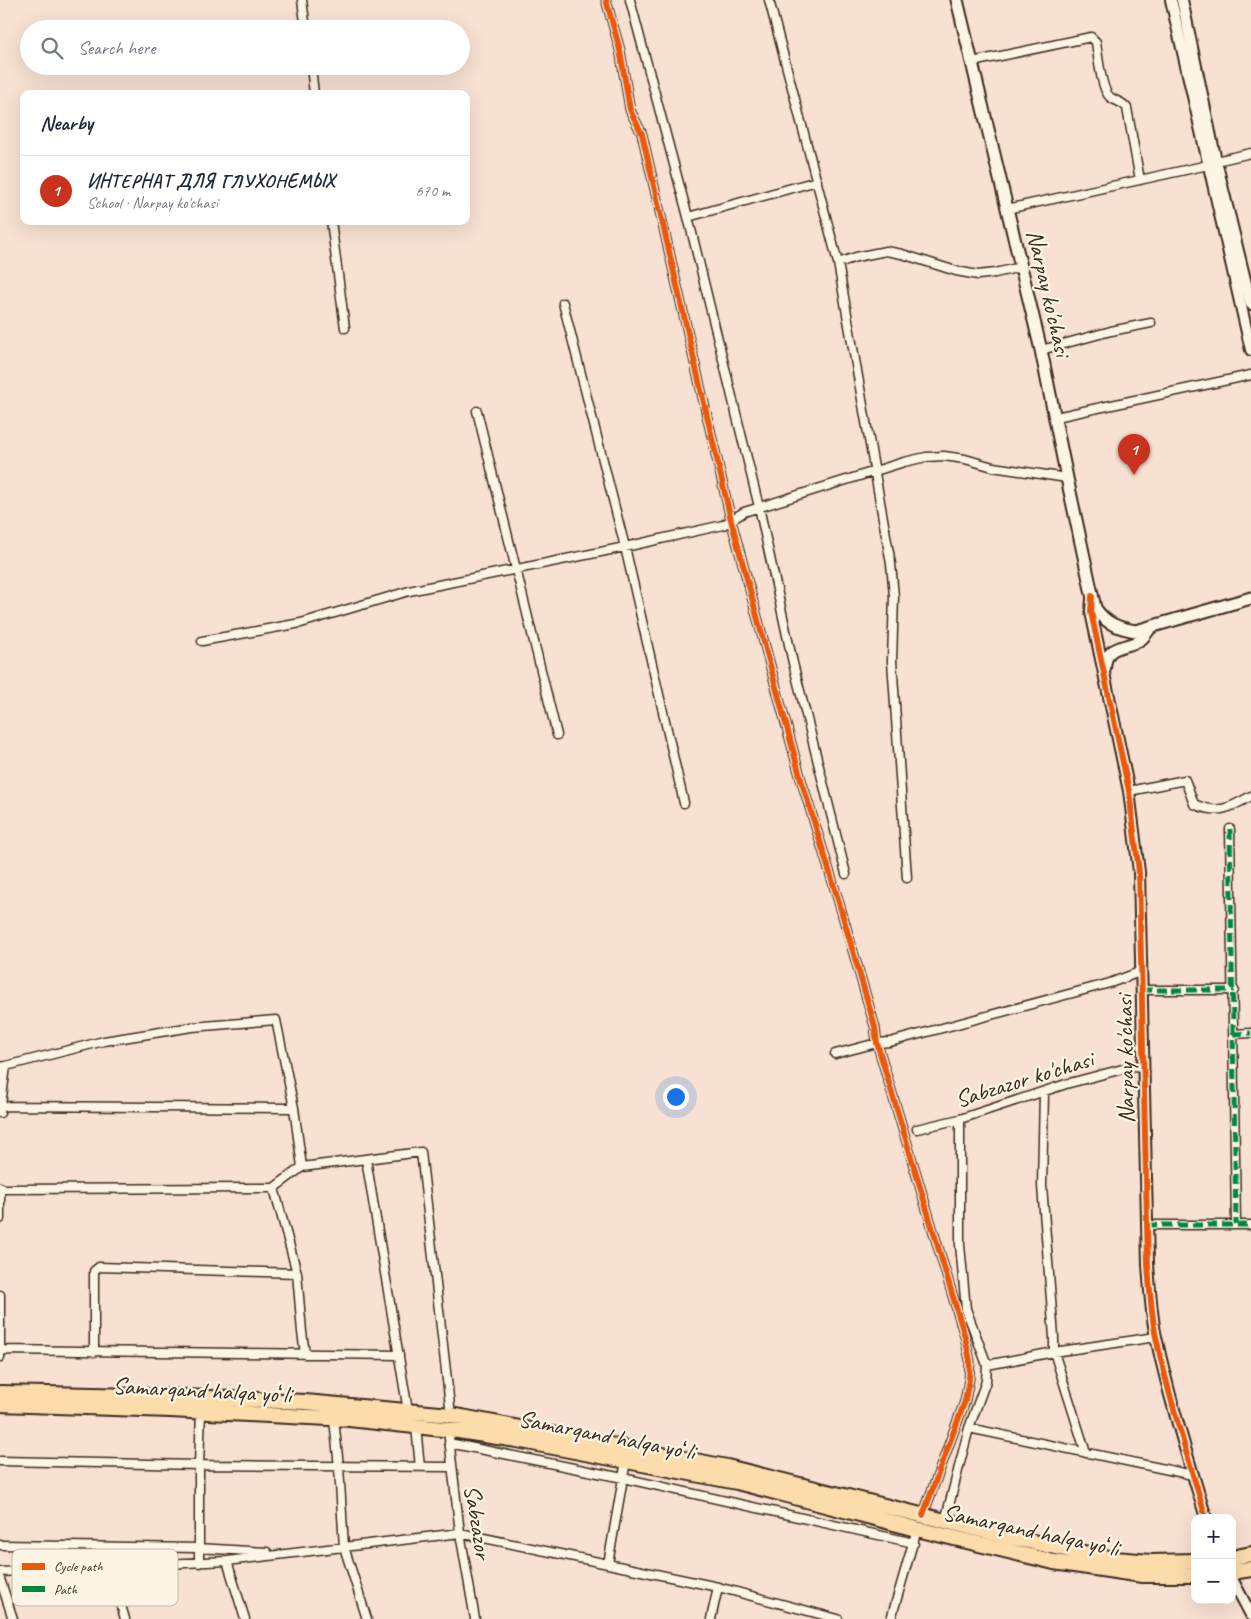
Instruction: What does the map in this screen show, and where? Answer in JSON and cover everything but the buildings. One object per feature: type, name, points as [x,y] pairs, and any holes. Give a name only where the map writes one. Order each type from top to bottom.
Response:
[{"type":"highway","name":"Samarqand halqa yoʻli","points":[[0,1393],[305,1402],[448,1436],[517,1440],[737,1482],[916,1536],[1111,1572],[1142,1575],[1191,1575]]},
{"type":"highway","name":"Samarqand halqa yoʻli","points":[[0,1404],[334,1418],[350,1412],[408,1411],[451,1415],[728,1468],[1010,1537],[1115,1559],[1151,1562],[1191,1561]]},
{"type":"highway","points":[[1236,1557],[1251,1554]]},
{"type":"highway","points":[[1236,1571],[1251,1569]]},
{"type":"main road","name":"Narpay ko'chasi","points":[[957,0],[1041,350],[1095,608],[1102,618],[1124,630],[1136,631],[1151,628]]},
{"type":"main road","points":[[1151,628],[1251,598]]},
{"type":"street","points":[[302,0],[305,20]]},
{"type":"street","points":[[606,0],[620,50],[630,110],[642,134],[730,520],[800,776],[837,896],[875,1028],[877,1043],[965,1337],[970,1361],[965,1400],[923,1515]]},
{"type":"street","points":[[630,0],[688,217],[759,507],[793,663],[846,874]]},
{"type":"street","points":[[770,0],[838,263],[891,564],[894,596],[892,661],[907,878]]},
{"type":"street","points":[[1171,0],[1212,163],[1251,304]]},
{"type":"street","points":[[1182,0],[1212,163],[1251,350]]},
{"type":"street","points":[[972,62],[1091,38],[1096,42],[1105,91],[1111,98],[1124,103],[1127,108],[1140,180]]},
{"type":"street","points":[[312,75],[314,90]]},
{"type":"street","points":[[1007,209],[1251,154]]},
{"type":"street","points":[[688,217],[817,181]]},
{"type":"street","points":[[331,225],[344,328]]},
{"type":"street","points":[[838,263],[856,256],[886,251],[902,254],[956,272],[978,275],[1021,267]]},
{"type":"street","points":[[563,303],[625,547],[684,803]]},
{"type":"street","points":[[1041,350],[1111,331],[1151,323]]},
{"type":"street","points":[[1056,417],[1251,374]]},
{"type":"street","points":[[477,411],[557,735]]},
{"type":"street","points":[[202,641],[301,623],[409,591],[723,525],[744,512],[918,458],[944,456],[993,467],[1067,478]]},
{"type":"street","name":"Narpay ko'chasi","points":[[1092,596],[1091,612],[1129,792],[1139,872],[1147,1225],[1149,1275],[1156,1337],[1205,1514]]},
{"type":"street","points":[[1104,678],[1105,659],[1108,653],[1142,638],[1151,628]]},
{"type":"street","points":[[1129,792],[1184,780],[1194,804],[1204,808],[1223,810],[1251,796]]},
{"type":"street","points":[[1230,829],[1234,990],[1236,1224]]},
{"type":"street","points":[[836,1054],[877,1043],[890,1042],[1110,983],[1137,973],[1142,966]]},
{"type":"street","points":[[1142,990],[1234,990]]},
{"type":"street","points":[[294,1108],[0,1110],[3,1066],[104,1041],[192,1027],[276,1020],[294,1108],[302,1167]]},
{"type":"street","points":[[1233,1034],[1251,1033]]},
{"type":"street","name":"Sabzazor ko'chasi","points":[[917,1130],[960,1119],[1066,1084],[1134,1066],[1143,1067]]},
{"type":"street","points":[[1044,1092],[1042,1186],[1054,1352],[1086,1453]]},
{"type":"street","points":[[946,1521],[970,1428],[986,1381],[987,1365],[966,1310],[960,1245],[960,1119]]},
{"type":"street","points":[[0,1219],[0,1188],[274,1188],[302,1167],[421,1152],[451,1415]]},
{"type":"street","points":[[366,1159],[408,1411]]},
{"type":"street","points":[[274,1188],[296,1273],[305,1354]]},
{"type":"street","points":[[1147,1225],[1251,1225]]},
{"type":"street","points":[[94,1352],[94,1271],[99,1267],[296,1273]]},
{"type":"street","points":[[0,1295],[0,1357]]},
{"type":"street","points":[[987,1365],[1054,1352],[1156,1337]]},
{"type":"street","points":[[0,1350],[399,1355]]},
{"type":"street","points":[[199,1563],[201,1412]]},
{"type":"street","points":[[334,1418],[344,1547],[367,1619]]},
{"type":"street","points":[[416,1427],[420,1467]]},
{"type":"street","points":[[970,1428],[1193,1475]]},
{"type":"street","points":[[448,1436],[623,1478],[916,1536],[891,1619]]},
{"type":"street","name":"Sabzazor","points":[[448,1436],[460,1533],[476,1619]]},
{"type":"street","points":[[608,1564],[626,1461]]},
{"type":"street","points":[[0,1462],[339,1467],[451,1466]]},
{"type":"street","points":[[178,1564],[228,1561],[460,1533],[718,1587],[838,1619]]},
{"type":"street","points":[[0,1545],[198,1548],[287,1553]]},
{"type":"street","points":[[228,1561],[245,1619]]},
{"type":"street","points":[[0,1579],[13,1619]]},
{"type":"street","points":[[711,1619],[718,1587]]},
{"type":"street","points":[[1236,1587],[1251,1615]]},
{"type":"street","points":[[121,1606],[125,1619]]},
{"type":"marked path","points":[[1230,829],[1236,1224]]},
{"type":"marked path","points":[[1142,990],[1234,990]]},
{"type":"marked path","points":[[1233,1034],[1251,1033]]},
{"type":"marked path","points":[[1147,1225],[1251,1225]]},
{"type":"cycle path","points":[[606,0],[620,50],[630,110],[642,134],[731,520],[800,776],[837,896],[875,1027],[877,1043],[965,1337],[970,1361],[965,1401],[923,1515]]},
{"type":"cycle path","points":[[1092,596],[1091,612],[1129,791],[1139,872],[1148,1265],[1152,1310],[1156,1337],[1167,1383],[1205,1514]]},
{"type":"place","name":"ИНТЕРНАТ ДЛЯ ГЛУХОНЕМЫХ","points":[[1134,475]]}]
